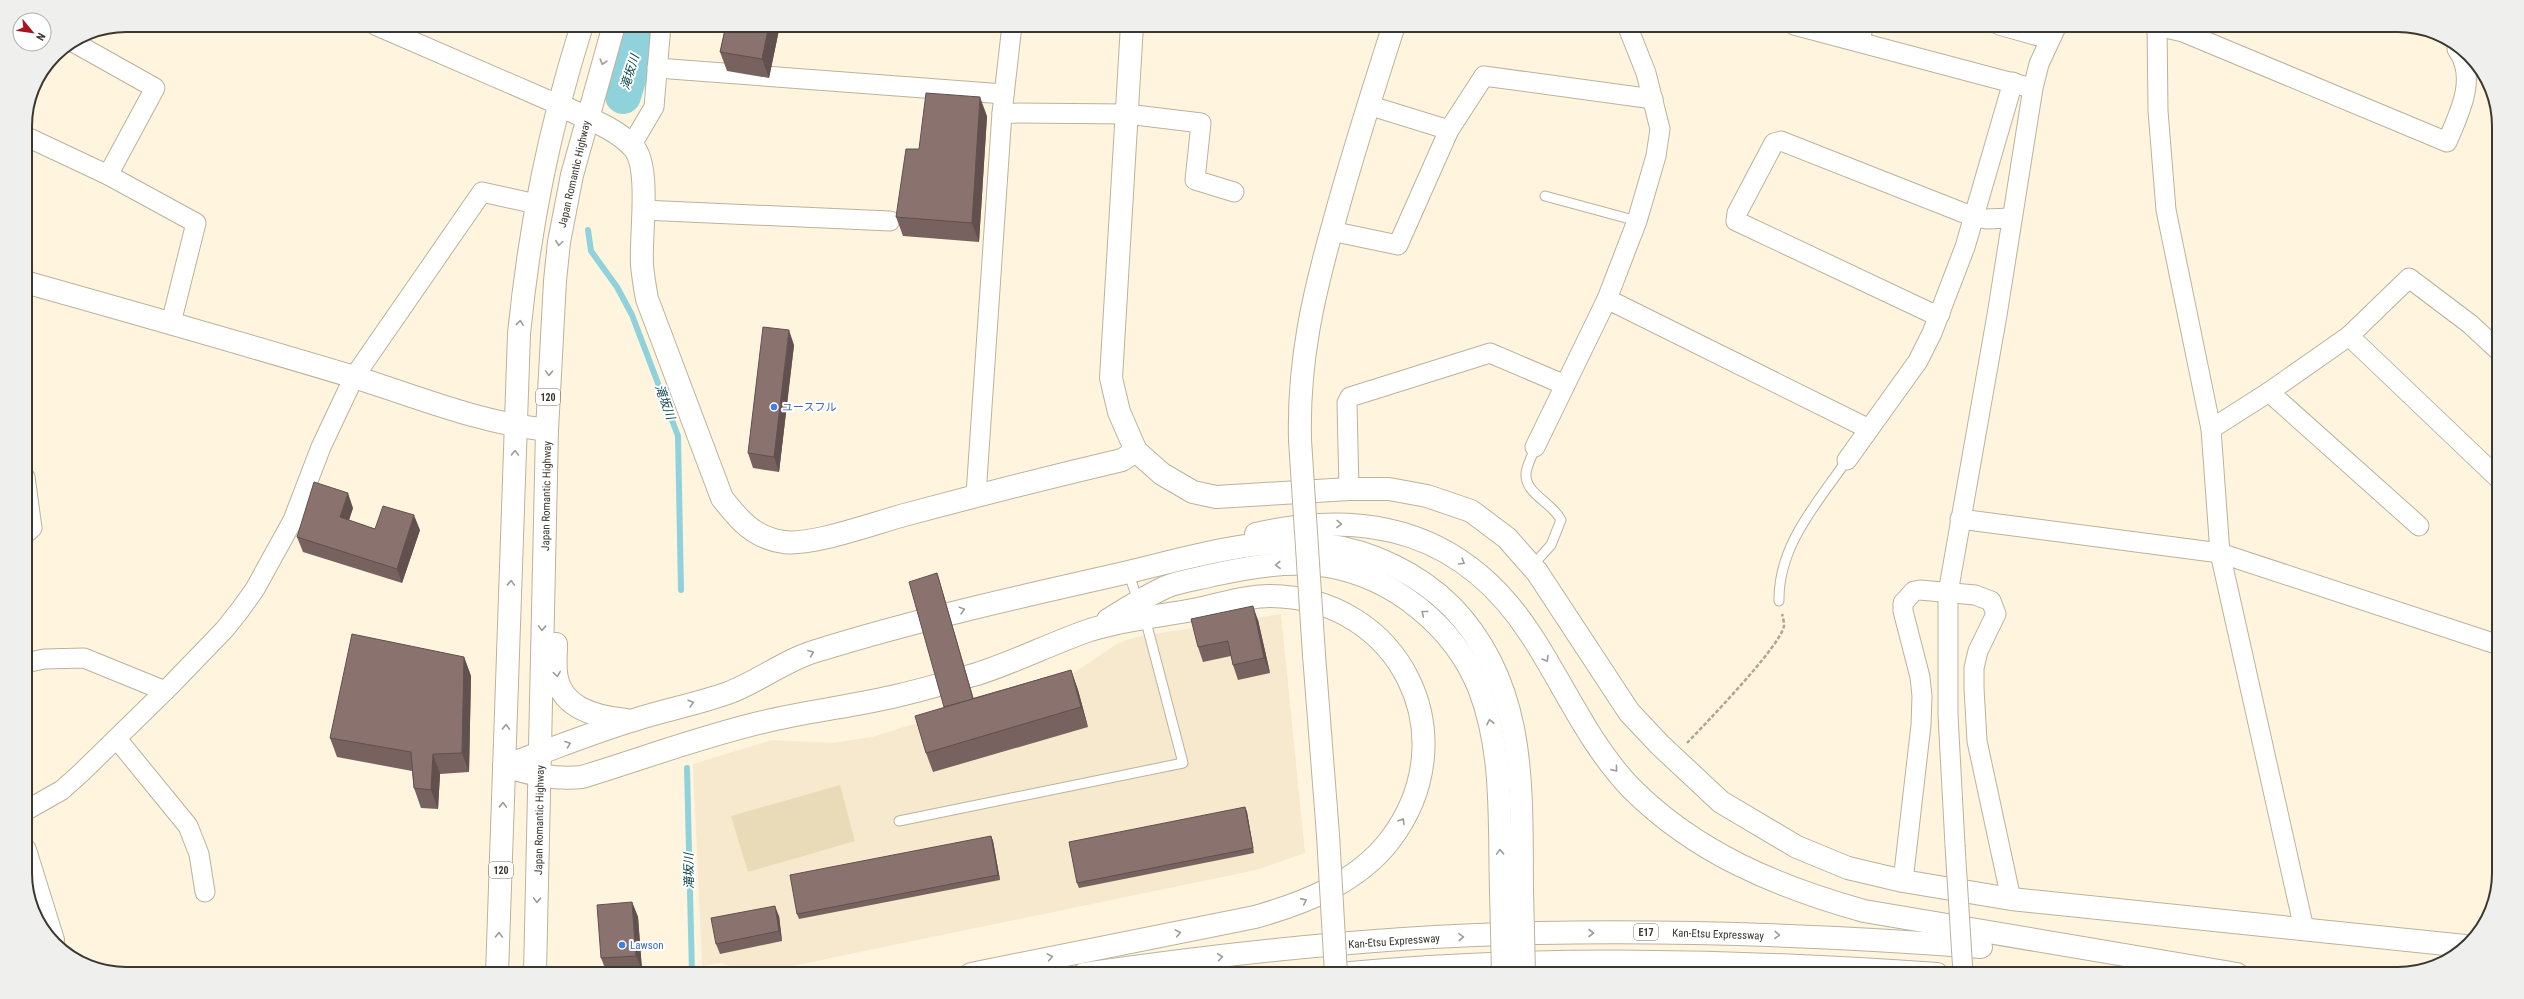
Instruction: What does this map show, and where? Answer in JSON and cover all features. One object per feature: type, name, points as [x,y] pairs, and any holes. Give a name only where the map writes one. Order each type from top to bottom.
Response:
[{"type":"main road","name":"120","points":[[497,967],[519,334],[536,204],[557,104],[580,32]]},
{"type":"main road","name":"Japan Romantic Highway","points":[[535,967],[541,777],[540,754],[547,430],[552,320],[559,242],[572,175],[586,119],[612,32]]},
{"type":"main road","points":[[1132,32],[1110,378],[1118,412],[1136,451],[1162,474],[1193,492],[1216,497],[1349,489],[1389,489],[1427,496],[1471,511],[1507,538],[1532,566],[1630,712],[1673,758],[1721,802],[1797,847],[1848,868],[1903,881],[2011,899],[2458,945]]},
{"type":"main road","points":[[1336,967],[1328,835],[1314,655],[1300,440],[1300,379],[1305,342],[1317,280],[1368,105],[1392,32]]},
{"type":"main road","points":[[557,104],[621,137],[631,146],[641,163],[643,210],[642,265],[647,299],[722,498],[741,522],[760,536],[785,542],[820,538],[976,495],[1122,460],[1136,451]]},
{"type":"main road","points":[[32,284],[354,377],[484,420],[516,427],[547,430]]},
{"type":"main road","points":[[1193,556],[1257,534],[1289,527],[1324,524],[1357,524],[1391,530],[1417,538],[1467,565],[1490,584],[1512,608],[1531,635],[1605,756],[1630,788],[1658,814],[1717,854],[1783,885],[1864,911],[2196,967]]},
{"type":"main road","points":[[545,525],[555,555],[556,673],[560,687],[570,702],[591,714],[630,721]]},
{"type":"main road","points":[[504,766],[630,721],[729,692],[812,652],[965,609],[1193,556],[1264,544],[1325,545],[1368,556],[1409,574],[1431,588],[1452,608],[1470,629],[1498,676],[1512,718],[1520,776],[1504,967]]},
{"type":"main road","points":[[504,766],[541,777],[563,779],[582,777],[761,722],[901,695],[980,673],[1092,630],[1141,609],[1168,586],[1263,565],[1292,564],[1327,566],[1354,573],[1403,597],[1427,615],[1449,637],[1466,662],[1478,687],[1489,717],[1495,751],[1511,890],[1523,967]]},
{"type":"main road","points":[[1007,967],[1219,926],[1291,907],[1350,877],[1371,861],[1390,840],[1405,816],[1417,791],[1424,764],[1425,737],[1421,709],[1412,685],[1398,661],[1381,640],[1361,624],[1317,604],[1292,598],[1268,596],[1141,609]]},
{"type":"main road","points":[[33,888],[46,922]]},
{"type":"main road","name":"Kan-Etsu Expressway","points":[[1141,967],[1246,954],[1397,940],[1537,933],[1680,932],[1834,937],[1980,947],[2118,961],[2160,967]]},
{"type":"main road","points":[[1446,967],[1538,961],[1682,961],[1836,967]]},
{"type":"street","points":[[391,32],[557,104]]},
{"type":"street","points":[[631,146],[654,107],[660,32]]},
{"type":"street","points":[[976,495],[1002,113],[1011,32]]},
{"type":"street","points":[[1536,447],[1607,298],[1637,221],[1656,156],[1660,128],[1629,32]]},
{"type":"street","points":[[1847,32],[1862,34],[2033,88]]},
{"type":"street","points":[[1963,967],[1946,668],[1948,593],[1997,315],[2011,218],[2033,88],[2039,64],[2053,32]]},
{"type":"street","points":[[2157,32],[2158,110],[2166,210],[2211,429],[2220,553],[2304,929]]},
{"type":"street","points":[[2184,32],[2447,142],[2464,102],[2465,72],[2461,56]]},
{"type":"street","points":[[79,45],[155,88],[108,175]]},
{"type":"street","points":[[657,68],[1004,94]]},
{"type":"street","points":[[1331,231],[1398,245],[1449,130],[1484,76],[1652,99]]},
{"type":"street","points":[[1847,460],[1869,429],[1886,409],[1918,361],[1940,314],[1965,247],[2013,82]]},
{"type":"street","points":[[1368,105],[1449,130]]},
{"type":"street","points":[[1002,113],[1126,114],[1201,123],[1195,180],[1234,192]]},
{"type":"street","points":[[32,139],[108,175],[196,223],[171,323]]},
{"type":"street","points":[[1940,314],[1929,312],[1736,221],[1737,213],[1774,143],[1781,141],[1974,217],[1986,219],[2011,218]]},
{"type":"street","points":[[32,807],[62,790],[117,739],[225,629],[255,588],[294,520],[321,447],[354,377],[482,192],[536,204]]},
{"type":"street","points":[[643,210],[890,221]]},
{"type":"street","points":[[2211,429],[2269,392],[2349,336],[2409,278],[2470,324],[2492,344]]},
{"type":"street","points":[[1607,298],[1869,429]]},
{"type":"street","points":[[2349,336],[2492,465]]},
{"type":"street","points":[[1349,489],[1347,403],[1350,397],[1490,353],[1565,385]]},
{"type":"street","points":[[2269,392],[2418,526]]},
{"type":"street","points":[[1960,519],[2220,553],[2492,643]]},
{"type":"street","points":[[1903,881],[1921,725],[1922,696],[1919,672],[1903,611],[1903,602],[1914,591],[1983,596],[1995,607],[1996,614],[1994,623],[1978,651],[1974,668],[1977,741],[2011,899]]},
{"type":"street","points":[[32,662],[44,659],[84,658],[165,691]]},
{"type":"street","points":[[117,739],[188,826],[199,854],[205,892]]},
{"type":"lane","points":[[1545,196],[1637,221]]},
{"type":"lane","points":[[1532,566],[1551,545],[1560,520],[1553,507],[1530,489],[1526,473],[1536,447]]},
{"type":"lane","points":[[1779,601],[1779,583],[1789,548],[1847,460]]},
{"type":"lane","points":[[899,821],[1183,763],[1141,609],[1128,572]]},
{"type":"path","points":[[1673,758],[1738,688],[1773,645],[1784,626],[1779,601]]},
{"type":"shaded area","points":[[1281,614],[1305,853],[1256,870],[788,967],[733,967],[721,963],[702,966],[693,764],[772,740],[831,743],[872,737],[1069,676],[1118,643],[1136,637]]},
{"type":"shaded area","points":[[840,785],[855,841],[748,872],[731,816]]},
{"type":"building","points":[[724,32],[768,32],[762,59],[720,52]]},
{"type":"building","points":[[926,93],[980,97],[972,223],[896,217],[906,149],[919,149]]},
{"type":"building","name":"ユースフル","points":[[763,327],[789,330],[774,457],[748,453]]},
{"type":"building","points":[[314,482],[348,493],[340,517],[375,529],[383,506],[414,515],[397,569],[297,537]]},
{"type":"building","points":[[937,573],[973,699],[944,707],[909,582]]},
{"type":"building","points":[[1253,606],[1264,658],[1233,665],[1228,641],[1198,647],[1191,619]]},
{"type":"building","points":[[352,634],[464,657],[462,753],[433,754],[431,790],[414,788],[411,752],[330,738]]},
{"type":"building","points":[[1071,670],[1081,707],[926,753],[915,716]]},
{"type":"building","points":[[1245,807],[1253,848],[1077,883],[1069,842]]},
{"type":"building","points":[[991,836],[998,875],[797,914],[790,875]]},
{"type":"building","name":"Lawson","points":[[632,902],[636,956],[601,958],[597,905]]},
{"type":"building","points":[[775,906],[779,931],[716,944],[711,918]]},
{"type":"waterway","name":"滝坂川","points":[[623,96],[643,32]]},
{"type":"waterway","name":"滝坂川","points":[[588,230],[591,251],[617,287],[632,315],[678,436],[681,590]]},
{"type":"waterway","name":"滝坂川","points":[[687,768],[692,967]]},
{"type":"place","name":"ユースフル","points":[[774,407]]},
{"type":"place","name":"Lawson","points":[[622,945]]}]
